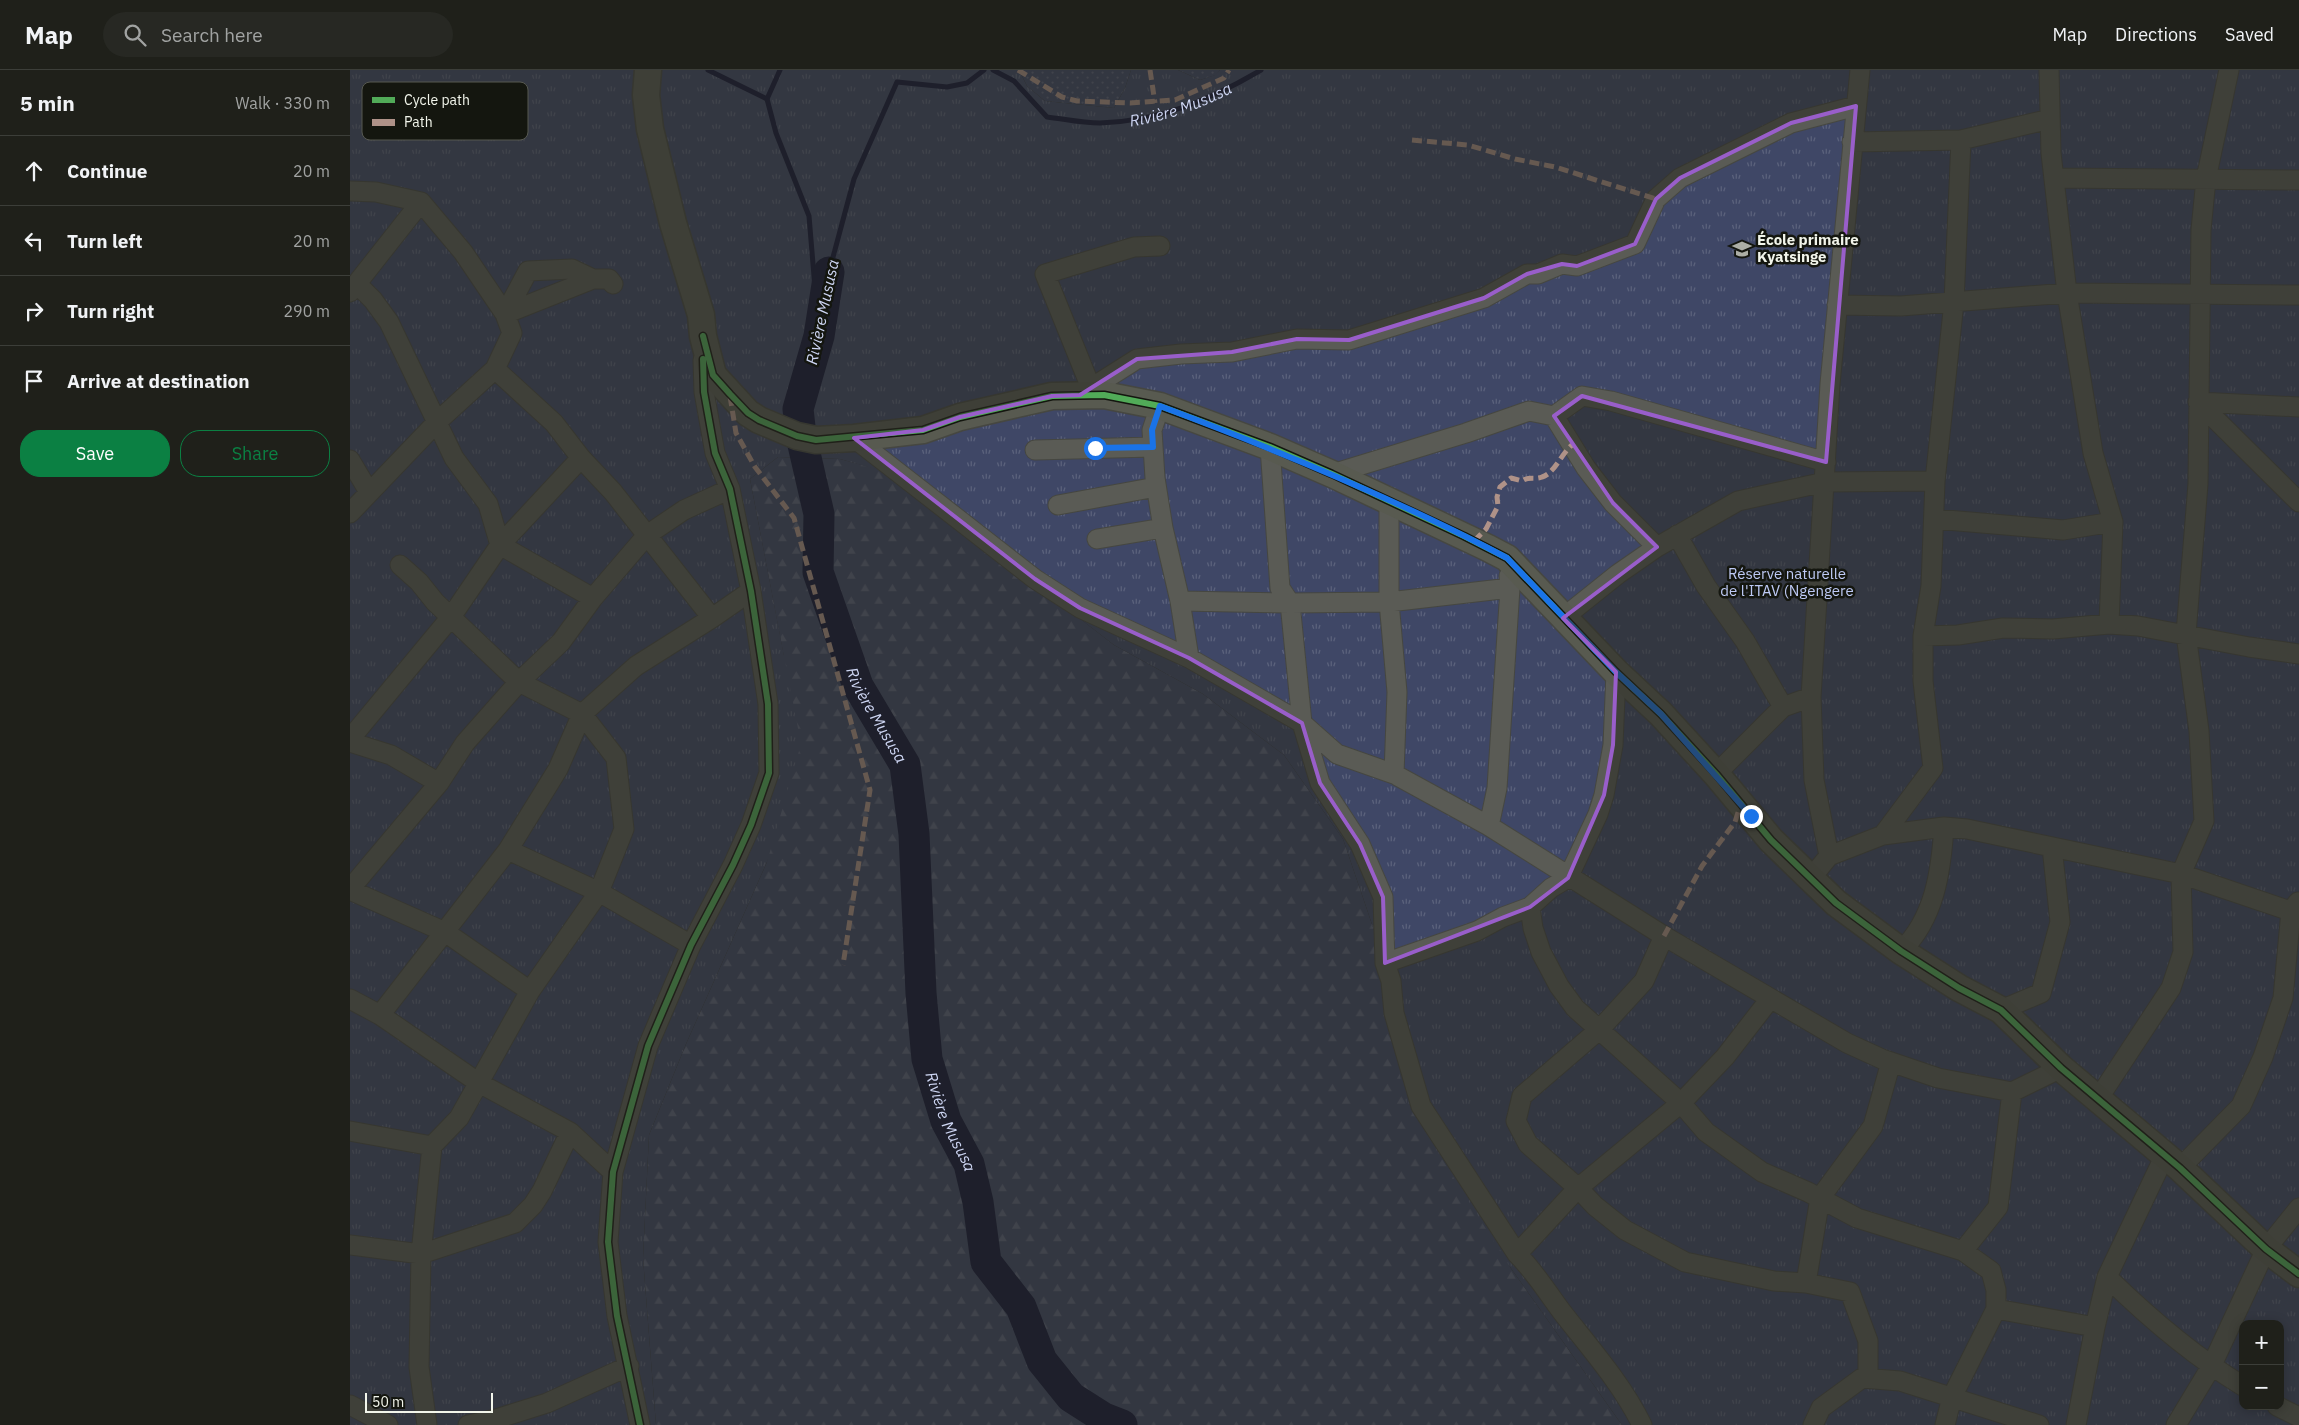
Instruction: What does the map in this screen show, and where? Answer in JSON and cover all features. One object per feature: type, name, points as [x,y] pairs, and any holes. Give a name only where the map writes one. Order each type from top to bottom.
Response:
[{"type":"street","points":[[640,1425],[617,1316],[608,1242],[614,1172],[648,1046],[691,945],[733,865],[751,825],[769,773],[768,704],[750,591],[730,489],[715,453],[708,418],[704,392],[701,315],[673,223],[650,129],[646,95],[648,70]]},
{"type":"street","points":[[1829,856],[1814,780],[1811,697],[1837,305],[1860,70]]},
{"type":"street","points":[[2049,70],[2054,178],[2067,293],[2093,453],[2112,522],[2109,624]]},
{"type":"street","points":[[2098,1098],[2171,988],[2183,952],[2180,874],[2204,821],[2199,731],[2186,634],[2198,484],[2201,230],[2206,179],[2228,70]]},
{"type":"street","points":[[1085,392],[1137,359],[1181,354],[1232,352],[1297,339],[1349,340],[1484,298],[1527,274],[1538,274],[1562,264],[1578,266],[1635,244],[1656,199],[1680,178],[1791,123],[1856,106]]},
{"type":"street","points":[[1852,142],[1961,140],[2050,118]]},
{"type":"street","points":[[1883,835],[1934,768],[1923,681],[1923,636],[1931,586],[1935,481],[1954,302],[1961,140]]},
{"type":"street","points":[[2054,178],[2299,180]]},
{"type":"street","points":[[350,191],[376,192],[421,202],[463,252],[505,314],[512,332],[495,369],[438,421],[350,513]]},
{"type":"street","points":[[421,202],[353,288],[373,300],[388,322],[438,421],[454,458],[488,504],[500,545],[593,598]]},
{"type":"street","points":[[1085,392],[1045,274],[1134,247],[1160,246]]},
{"type":"street","points":[[505,314],[528,271],[572,268],[593,279]]},
{"type":"street","points":[[505,314],[593,279],[609,278],[613,284]]},
{"type":"street","points":[[1837,305],[1901,306],[2067,293],[2299,295]]},
{"type":"street","points":[[703,336],[713,374],[748,413],[759,420],[806,438],[854,438],[923,430],[960,417],[1043,398],[1085,392],[1104,395],[1160,406],[1270,447],[1332,474],[1507,558],[1616,672],[1661,714],[1716,774],[1771,840],[1836,903],[1901,951],[1959,988],[2002,1010],[2061,1068],[2173,1162],[2266,1249],[2299,1274]]},
{"type":"street","points":[[495,369],[554,423],[581,458],[613,492],[712,618]]},
{"type":"street","points":[[1332,474],[1466,433],[1529,411],[1554,416],[1582,396],[1611,401],[1826,462]]},
{"type":"street","points":[[2198,402],[2299,407]]},
{"type":"street","points":[[2198,402],[2299,502]]},
{"type":"street","points":[[1160,406],[1152,430],[1156,487],[1163,528],[1180,601],[1188,658]]},
{"type":"street","points":[[1554,416],[1586,468],[1613,503],[1657,547]]},
{"type":"street","points":[[854,438],[1050,589],[1080,608],[1188,658],[1302,722],[1337,754],[1394,774],[1489,826],[1568,878],[1770,999],[1848,1043],[1891,1062],[1938,1078],[2012,1092],[2061,1068]]},
{"type":"street","points":[[1035,450],[1153,447]]},
{"type":"street","points":[[1270,447],[1280,588],[1290,603],[1302,722],[1320,783],[1360,844],[1383,896],[1385,964],[1391,981],[1394,1013],[1422,1106],[1518,1254],[1534,1271],[1559,1308],[1632,1406],[1642,1425]]},
{"type":"street","points":[[439,783],[391,755],[350,741],[451,617],[500,545],[581,458]]},
{"type":"street","points":[[350,460],[370,492]]},
{"type":"street","points":[[1564,618],[1618,574],[1657,547],[1738,501],[1825,482],[1935,481]]},
{"type":"street","points":[[1058,505],[1156,487]]},
{"type":"street","points":[[530,991],[444,932],[350,889],[439,783],[465,743],[519,682],[561,642],[593,598],[647,535],[690,507],[730,489]]},
{"type":"street","points":[[1389,501],[1389,602],[1397,692],[1394,774]]},
{"type":"street","points":[[1935,519],[2063,530],[2112,522]]},
{"type":"street","points":[[1097,538],[1163,528]]},
{"type":"street","points":[[1677,535],[1706,586],[1745,641],[1783,707]]},
{"type":"street","points":[[1489,826],[1497,788],[1510,588],[1507,558]]},
{"type":"street","points":[[400,566],[419,582],[451,617],[519,682],[582,714],[616,758],[624,829],[599,892],[530,991],[459,1118],[432,1146],[421,1254],[419,1367],[427,1425]]},
{"type":"street","points":[[1180,601],[1389,602],[1510,588]]},
{"type":"street","points":[[380,1015],[508,850],[558,769],[582,714],[636,666],[712,618],[750,591]]},
{"type":"street","points":[[1923,636],[1958,635],[2003,628],[2054,629],[2109,624],[2138,626],[2299,654]]},
{"type":"street","points":[[1385,964],[1477,931],[1503,917],[1530,907],[1552,888],[1568,878],[1598,814],[1604,795],[1613,745],[1616,672]]},
{"type":"street","points":[[1716,774],[1783,707],[1811,697]]},
{"type":"street","points":[[1901,951],[1912,940],[1930,909],[1941,866],[1944,827]]},
{"type":"street","points":[[1811,878],[1829,856],[1883,835],[1944,827],[2180,874],[2296,909],[2283,998],[2263,1057],[2242,1106],[2173,1162],[2107,1277],[2094,1327],[2076,1425]]},
{"type":"street","points":[[2002,1010],[2041,993],[2060,922],[2052,847]]},
{"type":"street","points":[[508,850],[599,892],[691,945]]},
{"type":"street","points":[[1530,907],[1533,928],[1541,952],[1559,986],[1575,1008],[1681,1103],[1706,1132],[1762,1172],[1820,1198],[1857,1218],[1964,1251],[1990,1271],[1996,1290],[1996,1309],[1952,1398],[1945,1425]]},
{"type":"street","points":[[1664,936],[1644,981],[1600,1029],[1522,1096],[1516,1121],[1528,1144],[1578,1188],[1595,1206],[1625,1230],[1685,1262],[1774,1281],[1806,1283],[1850,1292],[1868,1341],[1868,1378]]},
{"type":"street","points":[[350,999],[380,1015],[479,1082],[570,1132],[614,1172]]},
{"type":"street","points":[[1518,1254],[1578,1188],[1681,1103],[1725,1057],[1770,999]]},
{"type":"street","points":[[1806,1283],[1820,1198],[1873,1126],[1891,1062]]},
{"type":"street","points":[[1964,1251],[1998,1207],[2012,1092]]},
{"type":"street","points":[[350,1131],[432,1146]]},
{"type":"street","points":[[350,1245],[421,1254],[515,1223],[533,1205],[542,1191],[570,1132]]},
{"type":"street","points":[[2176,1425],[2211,1367],[2266,1249],[2299,1208]]},
{"type":"street","points":[[2107,1277],[2148,1317],[2211,1367],[2239,1384]]},
{"type":"street","points":[[1996,1309],[2094,1327]]},
{"type":"street","points":[[468,1425],[496,1419],[547,1403],[629,1366]]},
{"type":"street","points":[[1813,1425],[1821,1408],[1862,1378],[1900,1381],[2039,1425]]},
{"type":"street","points":[[350,1405],[388,1425]]},
{"type":"street","points":[[2284,1409],[2299,1416]]},
{"type":"highlighted area","points":[[1856,106],[1826,462],[1582,396],[1554,416],[1613,503],[1657,547],[1563,618],[1616,672],[1613,745],[1604,795],[1568,878],[1530,907],[1385,963],[1383,897],[1360,844],[1320,783],[1302,723],[1189,658],[1080,608],[1035,579],[854,438],[923,430],[960,417],[1052,396],[1080,395],[1137,359],[1232,352],[1297,339],[1349,340],[1484,298],[1527,274],[1562,264],[1577,266],[1635,244],[1656,199],[1680,178],[1791,123]]},
{"type":"green space","name":"Réserve naturelle de l'ITAV (Ngengere","points":[[350,70],[1019,70],[1027,86],[1045,101],[1114,108],[1125,88],[1131,70],[1178,70],[1200,80],[1215,75],[1220,70],[2299,70],[2299,1425],[1622,1425],[1510,1267],[1404,1099],[1377,939],[1343,839],[1284,755],[1203,694],[1114,645],[892,474],[840,459],[778,457],[750,479],[801,744],[767,862],[686,1044],[649,1135],[643,1258],[656,1425],[350,1425]]},
{"type":"green space","points":[[1019,70],[1131,70],[1125,88],[1114,108],[1045,101],[1027,86]]},
{"type":"green space","points":[[1178,70],[1220,70],[1216,75],[1200,80]]},
{"type":"green space","points":[[778,457],[840,459],[892,473],[1114,645],[1203,694],[1284,755],[1343,839],[1377,939],[1510,1267],[1622,1425],[656,1425],[643,1258],[649,1135],[686,1044],[767,862],[784,657],[750,479]]},
{"type":"waterway","points":[[708,70],[767,99]]},
{"type":"waterway","points":[[780,70],[767,99],[776,133],[809,216],[819,336]]},
{"type":"waterway","name":"Rivière Mususa","points":[[829,272],[854,179],[897,82],[947,87],[967,83],[984,70]]},
{"type":"waterway","name":"Rivière Mususa","points":[[993,70],[1014,81],[1047,117],[1100,123],[1143,118],[1184,107],[1223,91],[1261,70]]},
{"type":"waterway","name":"Rivière Mususa","points":[[829,272],[819,336],[798,409],[801,436],[819,514],[818,572],[858,686],[905,765],[914,834],[921,993],[927,1059],[946,1121],[969,1164],[978,1202],[986,1262],[1021,1307],[1042,1361],[1071,1397],[1104,1418],[1122,1425]]},
{"type":"marked path","points":[[1018,70],[1062,97],[1077,101],[1130,103],[1175,100],[1224,78],[1229,70]]},
{"type":"marked path","points":[[1150,70],[1155,103]]},
{"type":"marked path","points":[[1412,140],[1468,145],[1515,159],[1555,167],[1656,199]]},
{"type":"marked path","points":[[730,396],[736,433],[755,467],[794,518],[870,790],[843,965]]},
{"type":"marked path","points":[[1474,541],[1486,529],[1498,506],[1497,497],[1500,487],[1511,478],[1522,481],[1547,475],[1572,445]]},
{"type":"marked path","points":[[1664,936],[1702,866],[1735,822],[1741,803]]},
{"type":"cycle path","points":[[703,336],[713,375],[730,394],[748,413],[759,420],[797,436],[816,440],[923,430],[960,417],[1052,396],[1104,395],[1160,406],[1270,447],[1332,474],[1507,558],[1616,672],[1661,714],[1716,774],[1771,840],[1836,903],[1901,951],[1959,988],[2001,1010],[2061,1068],[2180,1168],[2266,1249],[2299,1274]]},
{"type":"cycle path","points":[[640,1425],[617,1316],[608,1242],[613,1172],[648,1046],[691,945],[733,865],[751,825],[769,773],[768,704],[751,591],[730,489],[715,453],[704,392],[703,359]]},
{"type":"place","name":"École primaire Kyatsinge","points":[[1742,249]]},
{"type":"route","points":[[1095,448],[1153,447],[1152,430],[1160,406],[1270,447],[1332,474],[1507,558],[1616,672],[1661,714],[1716,774],[1751,816]]}]
